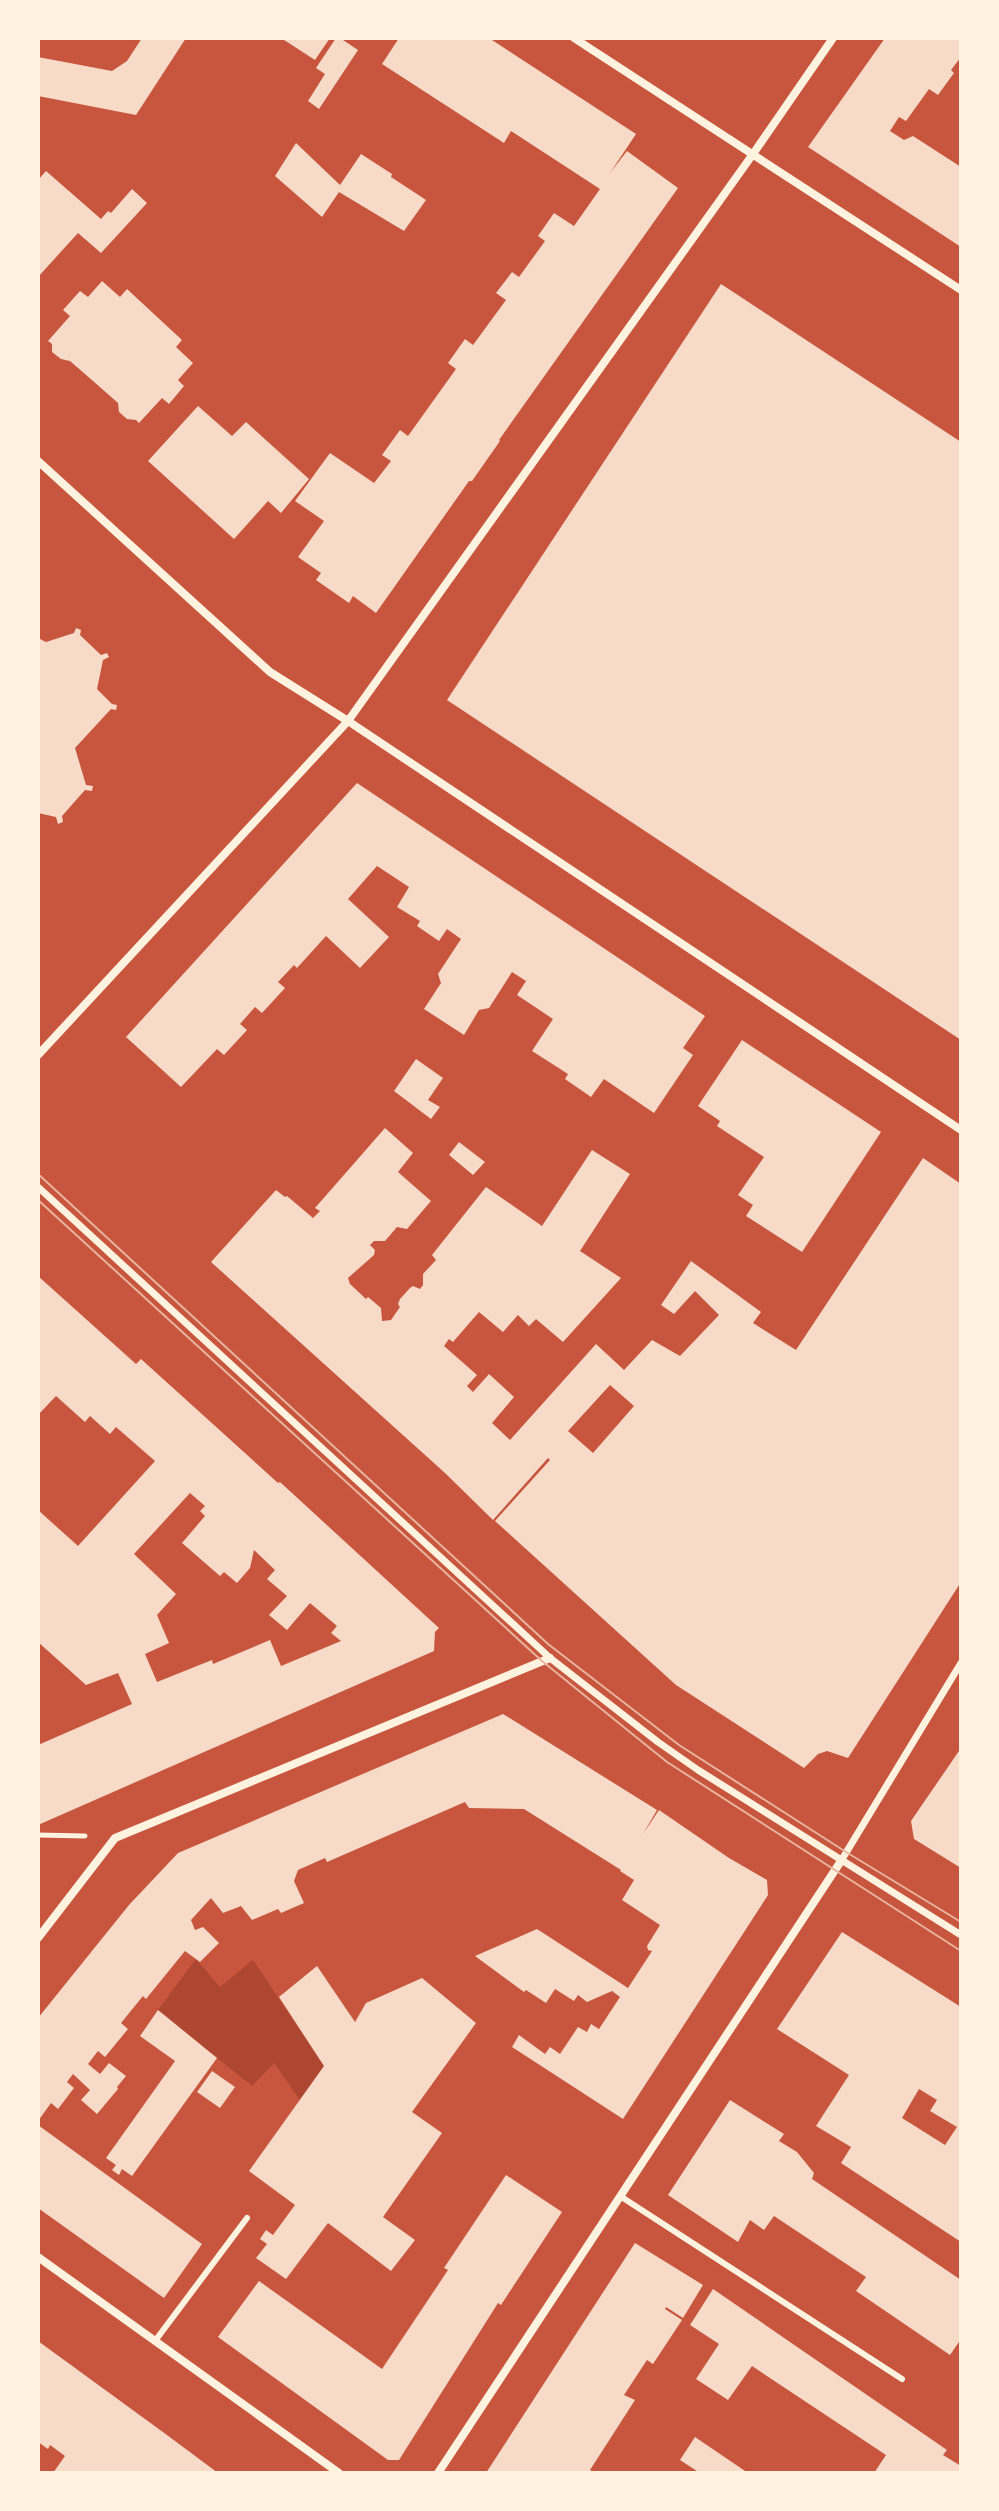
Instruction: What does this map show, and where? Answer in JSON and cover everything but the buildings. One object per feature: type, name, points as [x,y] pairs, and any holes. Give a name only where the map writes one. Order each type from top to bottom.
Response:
[{"type":"street","points":[[574,38],[961,290]]},
{"type":"street","points":[[38,1055],[348,721],[833,38]]},
{"type":"street","points":[[38,461],[270,672],[961,1130]]},
{"type":"street","points":[[38,1187],[550,1658],[658,1742],[961,1935]]},
{"type":"street","points":[[38,1938],[115,1838],[550,1658]]},
{"type":"street","points":[[438,2473],[841,1861],[961,1663]]},
{"type":"street","points":[[38,2257],[339,2473]]},
{"type":"lane","points":[[620,2196],[902,2379]]},
{"type":"lane","points":[[155,2341],[247,2218]]},
{"type":"path","points":[[38,1835],[115,1838]]},
{"type":"shaded area","points":[[196,1959],[220,1987],[253,1960],[324,2066],[300,2100],[274,2063],[252,2086],[158,2010]]},
{"type":"tram line","points":[[38,1174],[548,1644],[679,1745],[961,1922]]},
{"type":"tram line","points":[[38,1200],[542,1661],[667,1762],[961,1951]]}]
